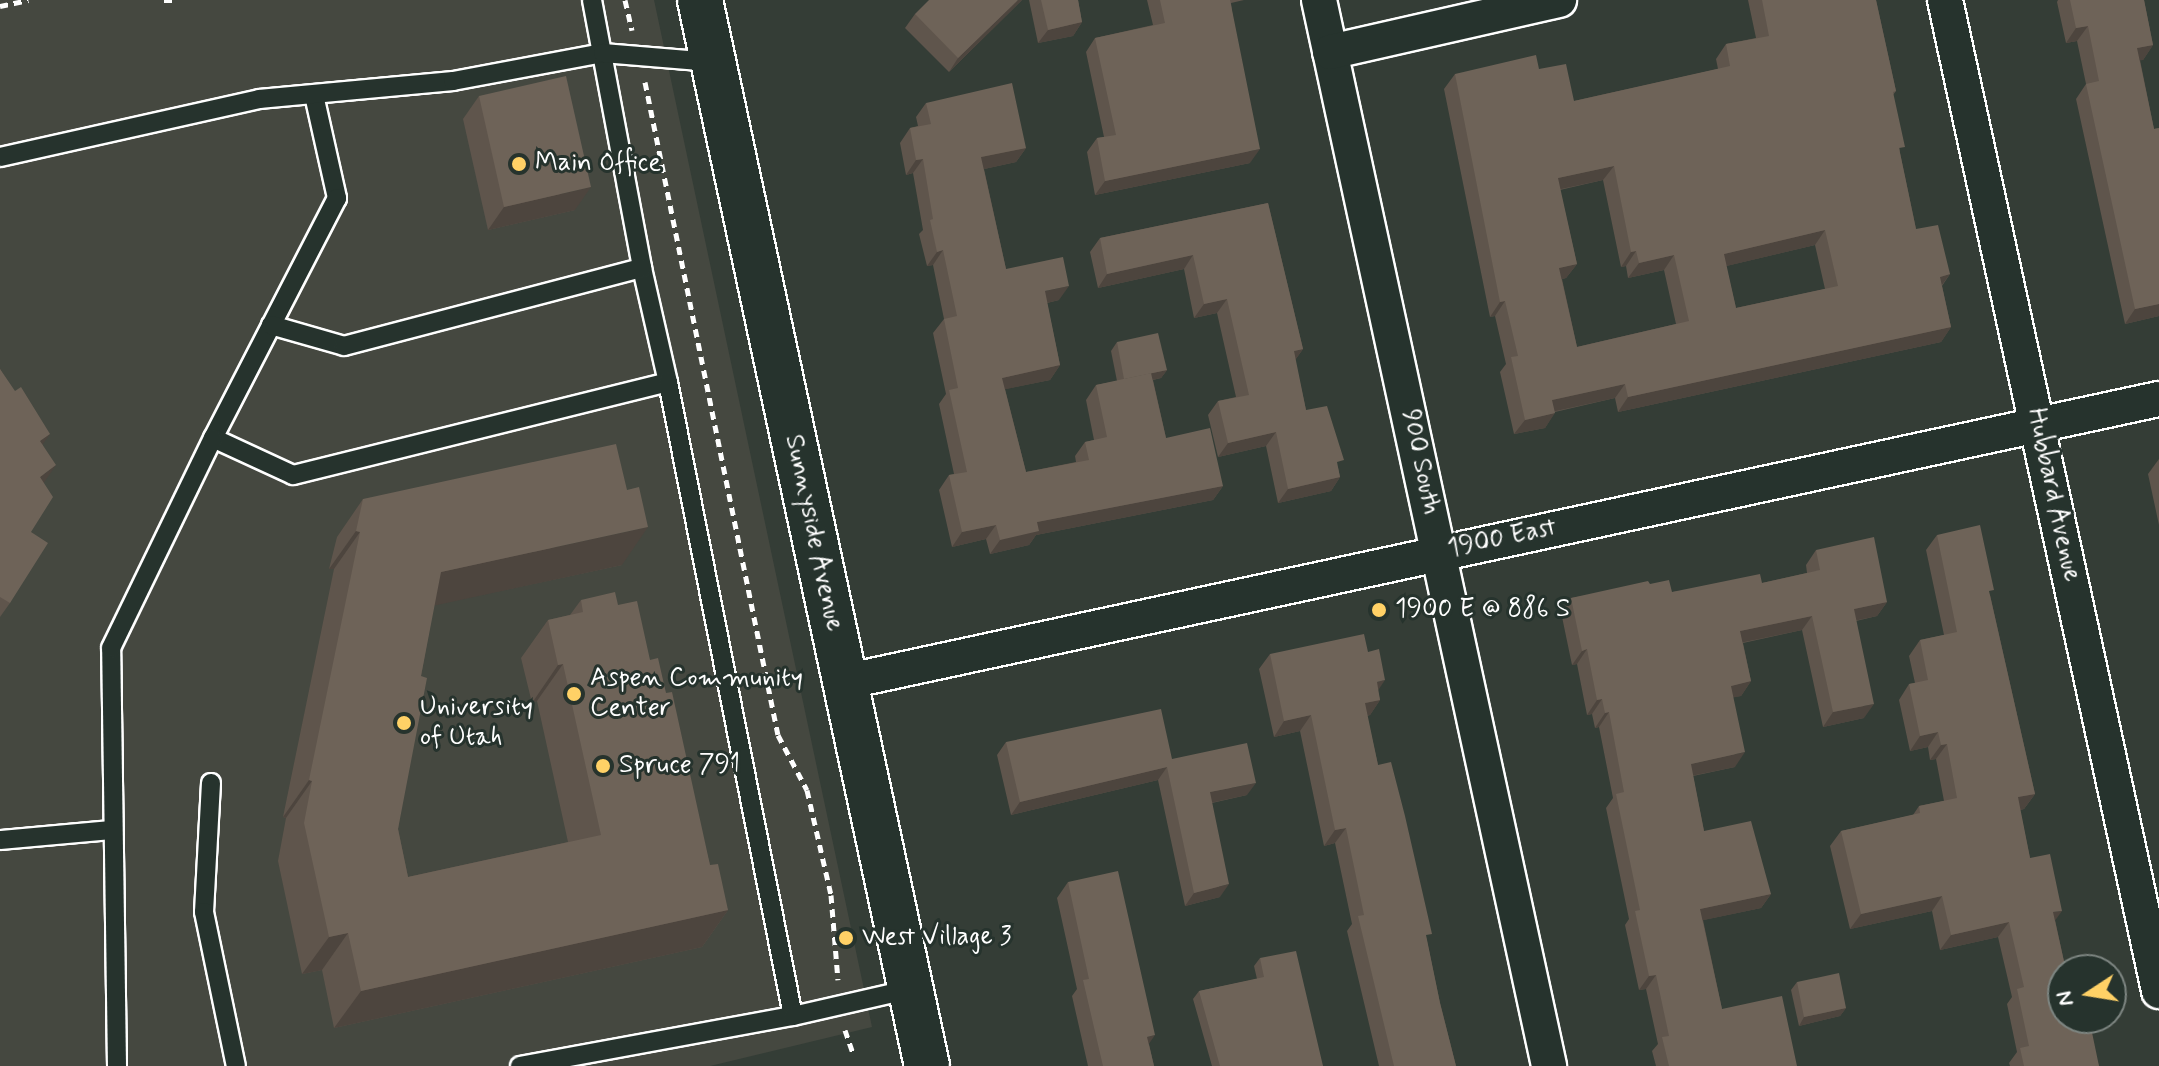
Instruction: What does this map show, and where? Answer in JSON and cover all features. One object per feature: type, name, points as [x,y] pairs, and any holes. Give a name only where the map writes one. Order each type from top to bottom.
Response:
[{"type":"main road","name":"Sunnyside Avenue","points":[[700,0],[927,1066]]},
{"type":"street","name":"900 South","points":[[1319,0],[1549,1066]]},
{"type":"street","points":[[1330,52],[1559,0]]},
{"type":"street","name":"Hubbard Avenue","points":[[1945,0],[2159,991]]},
{"type":"street","name":"1900 East","points":[[844,682],[2159,399]]},
{"type":"lane","points":[[592,0],[642,268],[668,382],[793,1016]]},
{"type":"lane","points":[[0,157],[259,99],[453,81],[603,53],[712,62]]},
{"type":"lane","points":[[117,1066],[111,830],[111,648],[213,438],[337,198],[314,95]]},
{"type":"lane","points":[[271,325],[344,346],[642,268]]},
{"type":"lane","points":[[213,438],[293,475],[668,382]]},
{"type":"lane","points":[[211,783],[204,912],[236,1066]]},
{"type":"lane","points":[[0,840],[111,830]]},
{"type":"lane","points":[[520,1066],[793,1016],[911,989]]},
{"type":"path","points":[[0,6],[28,0]]},
{"type":"path","points":[[164,0],[174,0]]},
{"type":"path","points":[[625,0],[631,28]]},
{"type":"path","points":[[645,88],[668,186],[685,288],[778,735],[807,790],[831,895],[835,962]]},
{"type":"path","points":[[846,1033],[853,1053]]},
{"type":"shaded area","name":"University of Utah","points":[[0,0],[654,0],[872,1027],[710,1066],[0,1066]]},
{"type":"building","points":[[929,0],[1018,0],[958,58],[915,14]]},
{"type":"building","points":[[1041,0],[1078,0],[1082,22],[1048,30]]},
{"type":"building","points":[[1160,0],[1230,0],[1260,149],[1105,181],[1097,138],[1116,135],[1095,38],[1165,23]]},
{"type":"building","points":[[1762,0],[1876,0],[1896,91],[1893,92],[1905,147],[1899,148],[1916,229],[1938,225],[1950,274],[1940,277],[1951,327],[1628,397],[1625,384],[1552,400],[1555,413],[1525,420],[1511,357],[1518,356],[1505,301],[1500,302],[1455,74],[1536,55],[1539,69],[1566,64],[1574,101],[1730,66],[1726,44],[1769,36]],"holes":[[[1614,166],[1631,252],[1636,251],[1639,263],[1674,255],[1689,321],[1577,347],[1559,268],[1577,264],[1558,178]],[[1825,230],[1838,286],[1736,308],[1724,254]]]},
{"type":"building","points":[[2070,0],[2144,0],[2153,45],[2137,48],[2154,129],[2159,128],[2159,304],[2135,309],[2086,84],[2099,81],[2088,26],[2076,28]]},
{"type":"building","name":"Main Office","points":[[566,76],[591,187],[504,207],[479,96]]},
{"type":"building","points":[[1012,83],[1026,148],[981,157],[1006,269],[1063,257],[1069,286],[1045,291],[1060,365],[1002,378],[1026,472],[1089,460],[1085,442],[1107,437],[1096,385],[1151,373],[1166,438],[1210,428],[1223,486],[1037,522],[1039,531],[1000,540],[996,525],[962,532],[949,475],[967,472],[949,390],[958,388],[944,319],[957,316],[943,250],[937,252],[930,220],[933,219],[923,159],[916,160],[910,128],[931,124],[926,103]]},
{"type":"building","points":[[1268,203],[1303,349],[1294,351],[1306,410],[1327,406],[1344,460],[1337,462],[1340,477],[1288,489],[1276,432],[1228,443],[1218,401],[1249,395],[1227,299],[1204,304],[1193,255],[1107,274],[1100,238]]},
{"type":"building","points":[[1158,333],[1167,370],[1124,379],[1117,342]]},
{"type":"building","points":[[0,369],[15,391],[21,387],[50,434],[40,441],[56,465],[40,477],[53,497],[31,532],[48,543],[10,603],[0,597]]},
{"type":"building","name":"Spruce 791","points":[[616,444],[627,490],[639,487],[648,527],[441,572],[421,676],[427,678],[398,829],[408,877],[601,835],[563,664],[558,665],[548,620],[583,612],[581,600],[615,592],[618,605],[637,601],[650,660],[658,658],[666,693],[672,692],[710,865],[718,864],[728,910],[361,991],[348,933],[329,937],[304,823],[312,781],[309,780],[360,532],[356,531],[363,499]]},
{"type":"building","points":[[1980,525],[1994,590],[1989,591],[2035,794],[2018,797],[2030,858],[2050,854],[2062,911],[2053,912],[2062,954],[2047,954],[2047,1034],[2092,1034],[2099,1066],[2024,1066],[2020,1048],[2029,1046],[2017,989],[2024,987],[2009,922],[1951,935],[1942,896],[1861,914],[1841,831],[1920,813],[1919,806],[1957,798],[1947,744],[1941,745],[1938,732],[1920,736],[1909,684],[1928,680],[1920,640],[1957,632],[1937,535]]},
{"type":"building","points":[[1874,537],[1887,602],[1854,609],[1874,704],[1833,712],[1812,616],[1740,631],[1751,681],[1731,686],[1745,752],[1691,764],[1704,831],[1751,821],[1771,894],[1700,909],[1722,1009],[1782,996],[1797,1066],[1669,1066],[1662,1037],[1669,1036],[1656,975],[1649,976],[1635,911],[1640,910],[1616,794],[1624,792],[1609,712],[1605,713],[1602,699],[1597,700],[1587,649],[1582,651],[1571,598],[1648,581],[1650,584],[1669,580],[1672,592],[1760,574],[1762,583],[1820,570],[1816,550]]},
{"type":"building","points":[[1364,634],[1368,652],[1379,649],[1385,680],[1377,682],[1380,700],[1365,703],[1378,765],[1391,762],[1405,816],[1432,934],[1426,935],[1456,1066],[1394,1066],[1358,916],[1364,915],[1346,828],[1335,830],[1311,715],[1284,721],[1270,654]]},
{"type":"building","points":[[1161,709],[1172,759],[1247,743],[1256,783],[1210,792],[1229,884],[1194,893],[1167,767],[1020,802],[1006,742]]},
{"type":"building","points":[[1118,871],[1155,1035],[1147,1037],[1154,1066],[1103,1066],[1083,980],[1089,979],[1068,882]]},
{"type":"building","points":[[1296,951],[1323,1066],[1220,1066],[1199,991],[1264,977],[1260,958]]},
{"type":"building","points":[[1839,973],[1846,1008],[1804,1017],[1797,982]]},
{"type":"place","name":"Main Office","points":[[519,164]]},
{"type":"place","name":"1900 E @ 886 S","points":[[1379,610]]},
{"type":"place","name":"Aspen Community Center","points":[[574,694]]},
{"type":"place","name":"University of Utah","points":[[404,723]]},
{"type":"place","name":"Spruce 791","points":[[603,766]]},
{"type":"place","name":"West Village 3","points":[[846,938]]}]
